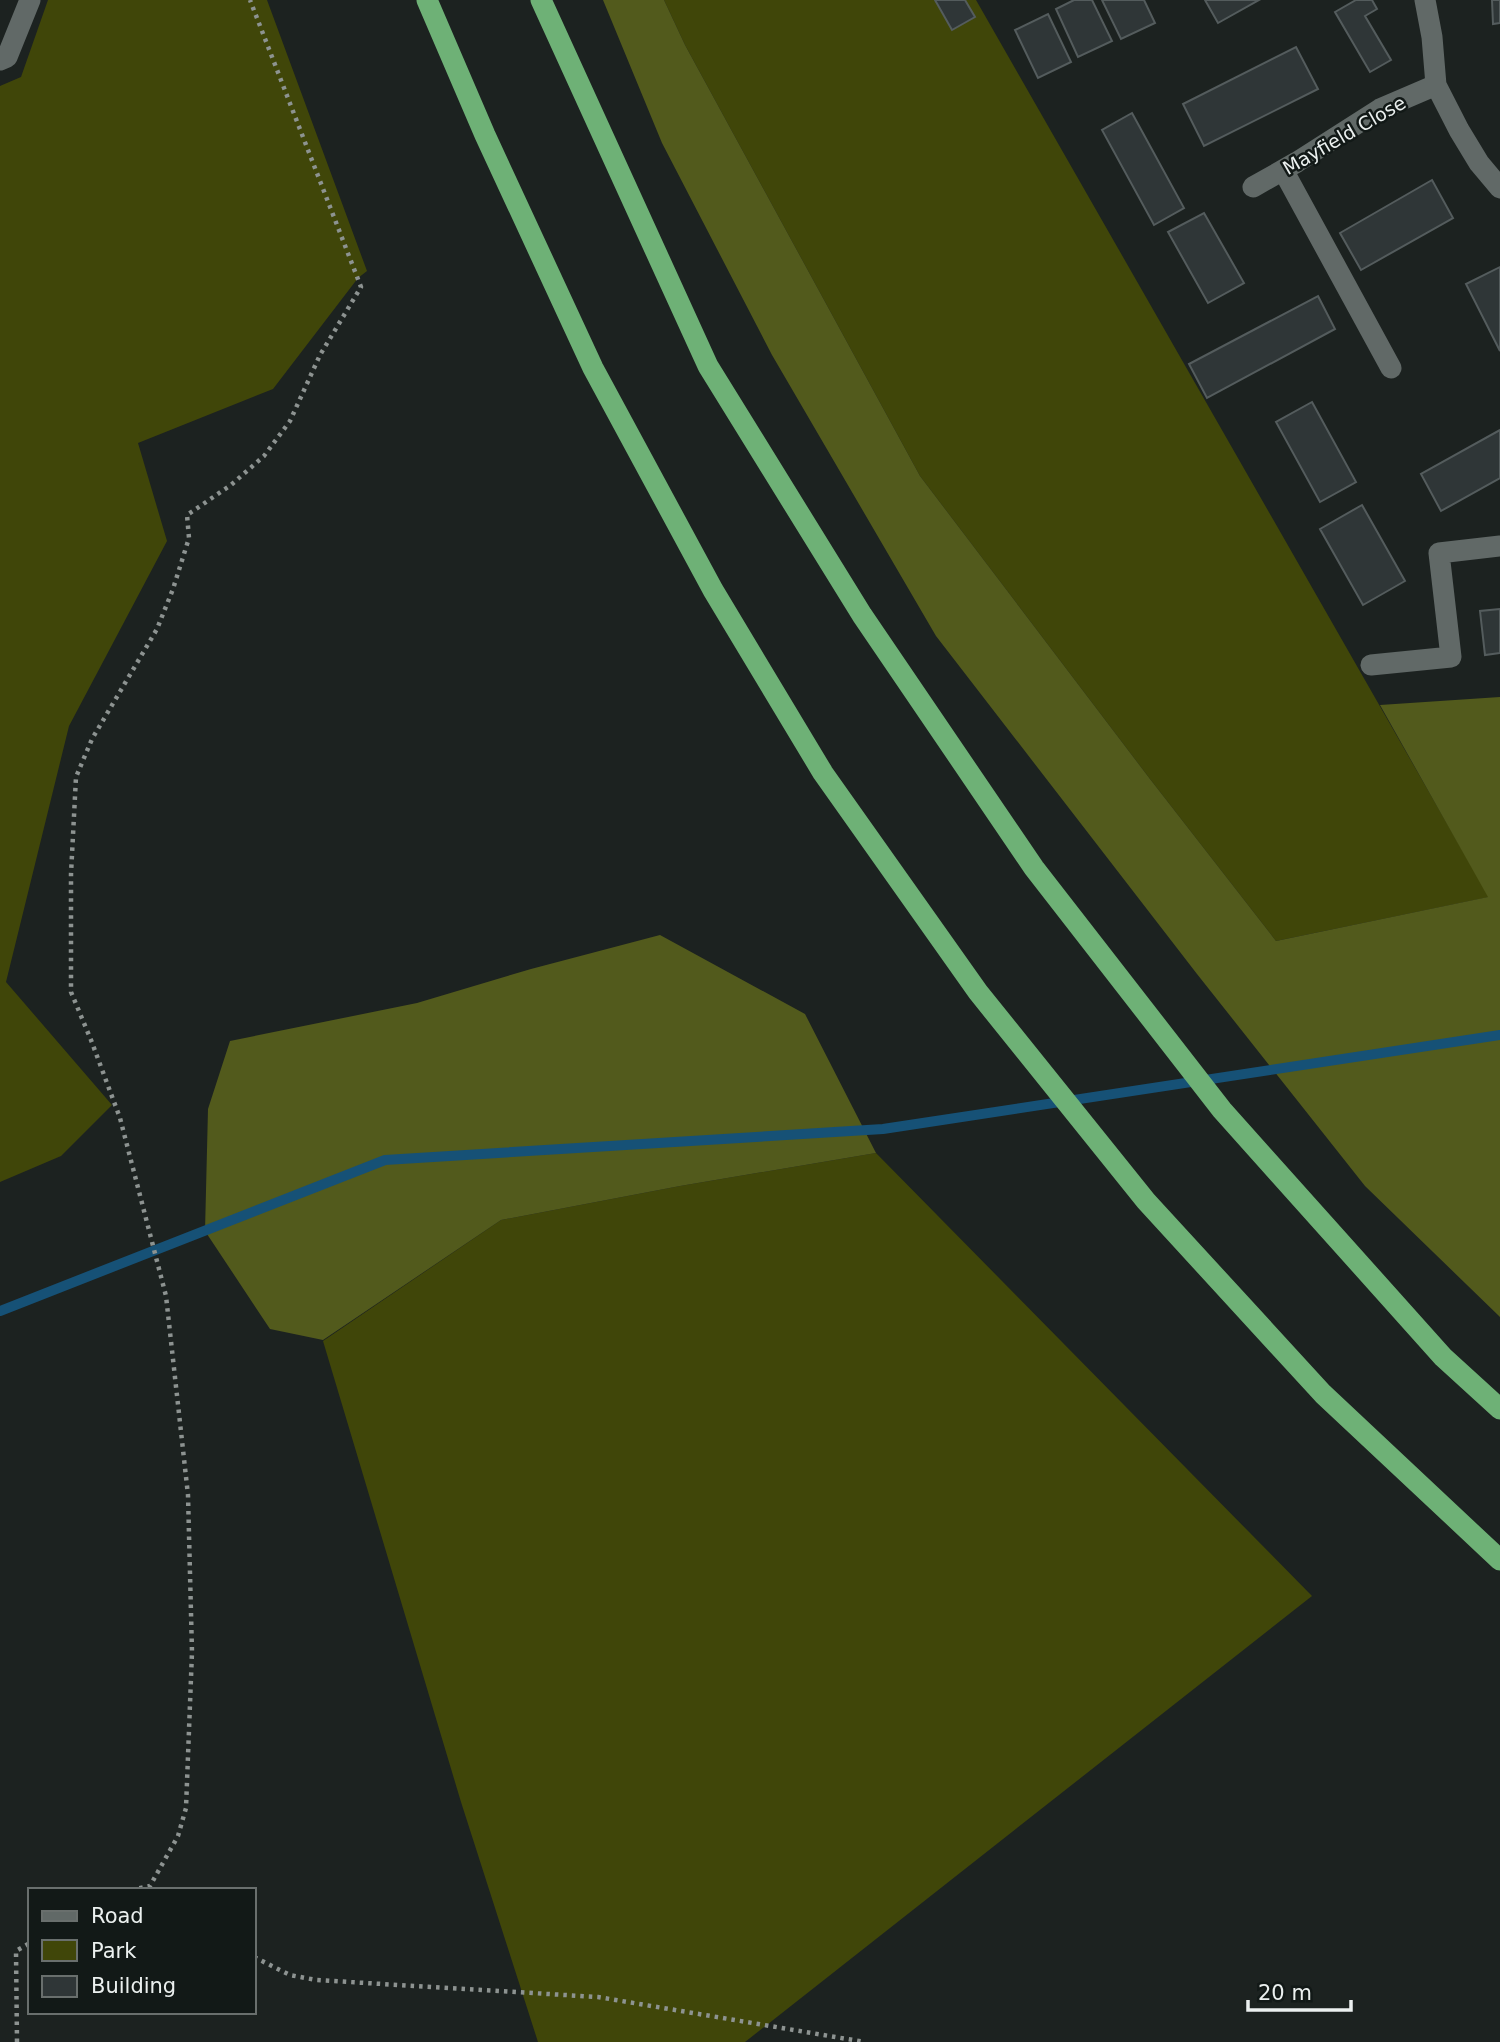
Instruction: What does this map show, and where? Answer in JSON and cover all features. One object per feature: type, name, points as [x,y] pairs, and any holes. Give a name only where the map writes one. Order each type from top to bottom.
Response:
[{"type":"highway","points":[[426,0],[593,368],[713,590],[823,773],[978,992],[1146,1201],[1322,1394],[1500,1560]]},
{"type":"highway","points":[[541,0],[708,366],[862,615],[1034,868],[1222,1110],[1443,1357],[1500,1409]]},
{"type":"street","points":[[0,60],[7,57],[30,0]]},
{"type":"street","points":[[1425,0],[1433,37],[1436,85],[1479,163],[1500,188]]},
{"type":"street","name":"Mayfield Close","points":[[1253,187],[1380,109],[1436,85]]},
{"type":"street","points":[[1283,170],[1391,368]]},
{"type":"street","points":[[1371,665],[1451,657],[1439,553],[1500,546]]},
{"type":"path","points":[[151,1888],[178,1836],[186,1808],[192,1652],[188,1495],[166,1296],[120,1118],[71,992],[71,874],[76,777],[92,739],[158,629],[188,538],[187,515],[231,485],[264,456],[290,421],[320,355],[361,287],[250,0]]},
{"type":"path","points":[[17,2042],[16,1951],[28,1944]]},
{"type":"path","points":[[256,1958],[290,1975],[316,1980],[598,1997],[865,2042]]},
{"type":"green space","points":[[48,0],[267,0],[367,271],[358,278],[273,389],[138,443],[167,541],[69,726],[6,982],[112,1105],[61,1156],[0,1182],[0,86],[21,77]]},
{"type":"green space","points":[[603,0],[664,0],[685,45],[920,476],[1276,941],[1488,897],[1380,705],[1500,697],[1500,1317],[1365,1186],[936,636],[772,355],[662,143]]},
{"type":"green space","points":[[664,0],[976,0],[1489,897],[1276,941],[920,476],[685,45]]},
{"type":"green space","points":[[660,935],[805,1014],[876,1153],[501,1220],[323,1340],[270,1329],[205,1231],[208,1109],[230,1041],[417,1003]]},
{"type":"green space","points":[[876,1153],[1312,1596],[745,2042],[538,2042],[461,1802],[323,1341],[501,1220]]},
{"type":"building","points":[[935,0],[965,0],[975,17],[952,30]]},
{"type":"building","points":[[1074,0],[1092,0],[1112,41],[1078,57],[1056,9]]},
{"type":"building","points":[[1102,0],[1144,0],[1155,23],[1121,39]]},
{"type":"building","points":[[1205,0],[1259,0],[1218,23]]},
{"type":"building","points":[[1356,0],[1372,0],[1377,9],[1365,16],[1391,60],[1370,72],[1335,12]]},
{"type":"building","points":[[1492,0],[1500,0],[1500,23],[1493,24]]},
{"type":"building","points":[[1048,14],[1071,62],[1038,78],[1015,30]]},
{"type":"building","points":[[1296,47],[1318,89],[1204,146],[1183,104]]},
{"type":"building","points":[[1132,113],[1184,208],[1154,225],[1102,130]]},
{"type":"building","points":[[1432,180],[1453,218],[1361,270],[1340,233]]},
{"type":"building","points":[[1204,213],[1244,283],[1208,303],[1168,232]]},
{"type":"building","points":[[1500,267],[1500,351],[1466,284]]},
{"type":"building","points":[[1318,296],[1335,329],[1207,398],[1189,364]]},
{"type":"building","points":[[1312,402],[1356,482],[1320,502],[1276,422]]},
{"type":"building","points":[[1500,430],[1500,478],[1441,511],[1421,474]]},
{"type":"building","points":[[1362,505],[1405,581],[1363,605],[1320,529]]},
{"type":"building","points":[[1500,609],[1500,653],[1485,655],[1480,611]]},
{"type":"waterway","points":[[0,1311],[385,1160],[883,1129],[1500,1035]]}]
